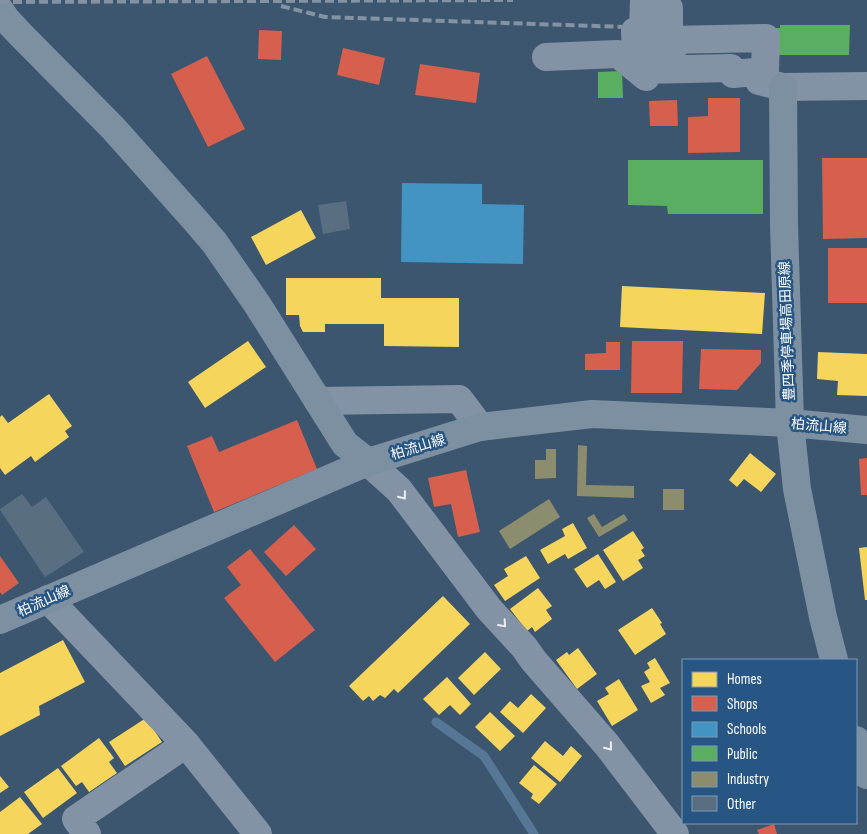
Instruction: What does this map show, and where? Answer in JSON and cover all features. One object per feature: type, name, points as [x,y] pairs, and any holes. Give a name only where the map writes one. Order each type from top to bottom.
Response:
[{"type":"main road","points":[[0,10],[21,35],[113,128],[214,242],[257,304],[345,444],[368,462]]},
{"type":"main road","name":"豊四季停車場高田原線","points":[[783,87],[784,225],[790,423],[797,489],[823,617],[834,659]]},
{"type":"main road","name":"柏流山線","points":[[0,620],[368,462],[480,427],[592,414],[790,423],[867,430]]},
{"type":"main road","points":[[857,743],[867,775]]},
{"type":"street","points":[[644,0],[644,32],[636,31],[636,51],[644,51],[644,70],[732,68],[733,74],[765,71],[766,38],[669,40],[669,0]]},
{"type":"street","points":[[656,0],[656,53],[672,53]]},
{"type":"street","points":[[546,57],[618,54],[651,82],[746,78],[783,87],[867,86]]},
{"type":"street","points":[[318,401],[459,399],[480,427]]},
{"type":"street","points":[[368,462],[399,490],[489,609],[607,745],[675,834]]},
{"type":"street","points":[[48,599],[186,744],[258,834]]},
{"type":"street","points":[[87,834],[76,819],[186,744]]},
{"type":"building: Homes","points":[[301,210],[316,238],[266,265],[251,237]]},
{"type":"building: Homes","points":[[286,278],[381,278],[381,298],[459,298],[459,347],[384,346],[384,324],[325,324],[325,332],[303,332],[300,326],[299,315],[286,315]]},
{"type":"building: Homes","points":[[622,286],[765,293],[762,334],[620,327]]},
{"type":"building: Homes","points":[[248,341],[266,367],[205,408],[188,382]]},
{"type":"building: Homes","points":[[818,352],[867,354],[867,396],[837,395],[838,381],[817,379]]},
{"type":"building: Homes","points":[[49,394],[72,426],[65,431],[69,437],[35,462],[31,456],[5,475],[0,468],[0,417],[2,415],[8,423]]},
{"type":"building: Homes","points":[[750,453],[776,474],[761,492],[744,479],[737,487],[729,480]]},
{"type":"building: Homes","points":[[573,523],[587,548],[568,559],[565,554],[548,564],[540,550],[565,536],[562,529]]},
{"type":"building: Homes","points":[[633,531],[644,548],[641,550],[645,556],[638,560],[643,568],[623,581],[603,550]]},
{"type":"building: Homes","points":[[867,547],[867,600],[865,600],[859,548]]},
{"type":"building: Homes","points":[[598,554],[616,582],[605,589],[599,580],[587,588],[574,569]]},
{"type":"building: Homes","points":[[526,556],[540,578],[505,601],[494,585],[508,576],[504,569]]},
{"type":"building: Homes","points":[[538,588],[552,606],[546,610],[552,619],[535,632],[532,627],[527,631],[510,609]]},
{"type":"building: Homes","points":[[443,596],[470,624],[398,693],[394,689],[385,698],[380,695],[373,701],[369,696],[363,701],[349,686]]},
{"type":"building: Homes","points":[[652,608],[662,623],[660,624],[666,634],[635,655],[618,630]]},
{"type":"building: Homes","points":[[63,640],[85,682],[39,706],[40,715],[0,736],[0,673]]},
{"type":"building: Homes","points":[[578,648],[597,674],[577,689],[556,660],[567,652],[569,655]]},
{"type":"building: Homes","points":[[485,652],[501,669],[474,695],[458,678]]},
{"type":"building: Homes","points":[[655,658],[670,683],[660,688],[665,695],[651,703],[641,686],[650,682],[644,672],[650,668],[647,663]]},
{"type":"building: Homes","points":[[447,677],[471,704],[460,715],[450,705],[439,715],[423,699]]},
{"type":"building: Homes","points":[[619,679],[638,710],[612,726],[597,701],[609,694],[605,688]]},
{"type":"building: Homes","points":[[531,694],[546,708],[523,733],[500,712],[510,701],[518,708]]},
{"type":"building: Homes","points":[[490,712],[515,736],[500,751],[475,727]]},
{"type":"building: Homes","points":[[146,718],[162,742],[125,766],[109,742]]},
{"type":"building: Homes","points":[[99,738],[114,758],[109,762],[117,773],[89,792],[82,782],[76,786],[61,766]]},
{"type":"building: Homes","points":[[545,741],[563,756],[571,746],[582,756],[560,782],[531,758]]},
{"type":"building: Homes","points":[[534,765],[557,784],[539,804],[531,798],[533,794],[519,783]]},
{"type":"building: Homes","points":[[58,768],[77,793],[43,818],[24,792]]},
{"type":"building: Homes","points":[[0,776],[9,787],[0,793]]},
{"type":"building: Homes","points":[[20,797],[42,824],[28,834],[0,834],[0,812]]},
{"type":"building: Shops","points":[[259,30],[282,31],[281,60],[258,59]]},
{"type":"building: Shops","points":[[343,48],[385,58],[379,85],[337,75]]},
{"type":"building: Shops","points":[[207,56],[245,129],[208,147],[171,74]]},
{"type":"building: Shops","points":[[420,64],[480,73],[476,103],[415,95]]},
{"type":"building: Shops","points":[[708,98],[740,98],[740,152],[688,153],[688,117],[708,116]]},
{"type":"building: Shops","points":[[677,100],[678,126],[650,126],[649,101]]},
{"type":"building: Shops","points":[[822,158],[867,158],[867,238],[823,239]]},
{"type":"building: Shops","points":[[828,248],[867,248],[867,303],[828,303]]},
{"type":"building: Shops","points":[[632,341],[683,341],[682,393],[631,393]]},
{"type":"building: Shops","points":[[606,342],[620,342],[620,370],[585,370],[585,354],[606,353]]},
{"type":"building: Shops","points":[[701,349],[761,350],[761,363],[737,390],[699,389]]},
{"type":"building: Shops","points":[[297,420],[317,469],[214,512],[187,446],[212,436],[219,452]]},
{"type":"building: Shops","points":[[867,458],[867,495],[861,495],[859,459]]},
{"type":"building: Shops","points":[[466,470],[480,532],[458,537],[451,504],[434,507],[428,478]]},
{"type":"building: Shops","points":[[294,525],[316,549],[286,576],[264,552]]},
{"type":"building: Shops","points":[[250,549],[315,630],[275,662],[224,598],[241,585],[227,567]]},
{"type":"building: Shops","points":[[0,556],[19,583],[2,595],[0,592]]},
{"type":"building: Shops","points":[[774,824],[777,834],[759,834],[757,830]]},
{"type":"building: Schools","points":[[402,183],[482,184],[482,204],[524,205],[523,264],[401,262]]},
{"type":"building: Public","points":[[780,25],[850,25],[849,55],[776,55],[769,28],[780,28]]},
{"type":"building: Public","points":[[622,71],[623,98],[598,98],[598,72]]},
{"type":"building: Public","points":[[628,160],[763,160],[763,214],[668,214],[667,206],[628,205]]},
{"type":"building: Industry","points":[[578,445],[587,446],[586,485],[634,486],[634,498],[577,496]]},
{"type":"building: Industry","points":[[546,449],[556,449],[556,478],[535,479],[535,460],[546,460]]},
{"type":"building: Industry","points":[[663,489],[684,489],[684,510],[663,510]]},
{"type":"building: Industry","points":[[549,499],[560,517],[510,549],[499,531]]},
{"type":"building: Industry","points":[[594,514],[602,527],[624,514],[628,520],[599,537],[587,518]]},
{"type":"building: Other","points":[[346,201],[350,229],[323,234],[318,205]]},
{"type":"building: Other","points":[[22,494],[32,507],[46,497],[84,552],[45,577],[0,510]]},
{"type":"waterway","points":[[436,722],[484,756],[534,834]]},
{"type":"railway","points":[[0,2],[513,0]]},
{"type":"railway","points":[[281,6],[325,17],[686,29]]}]
